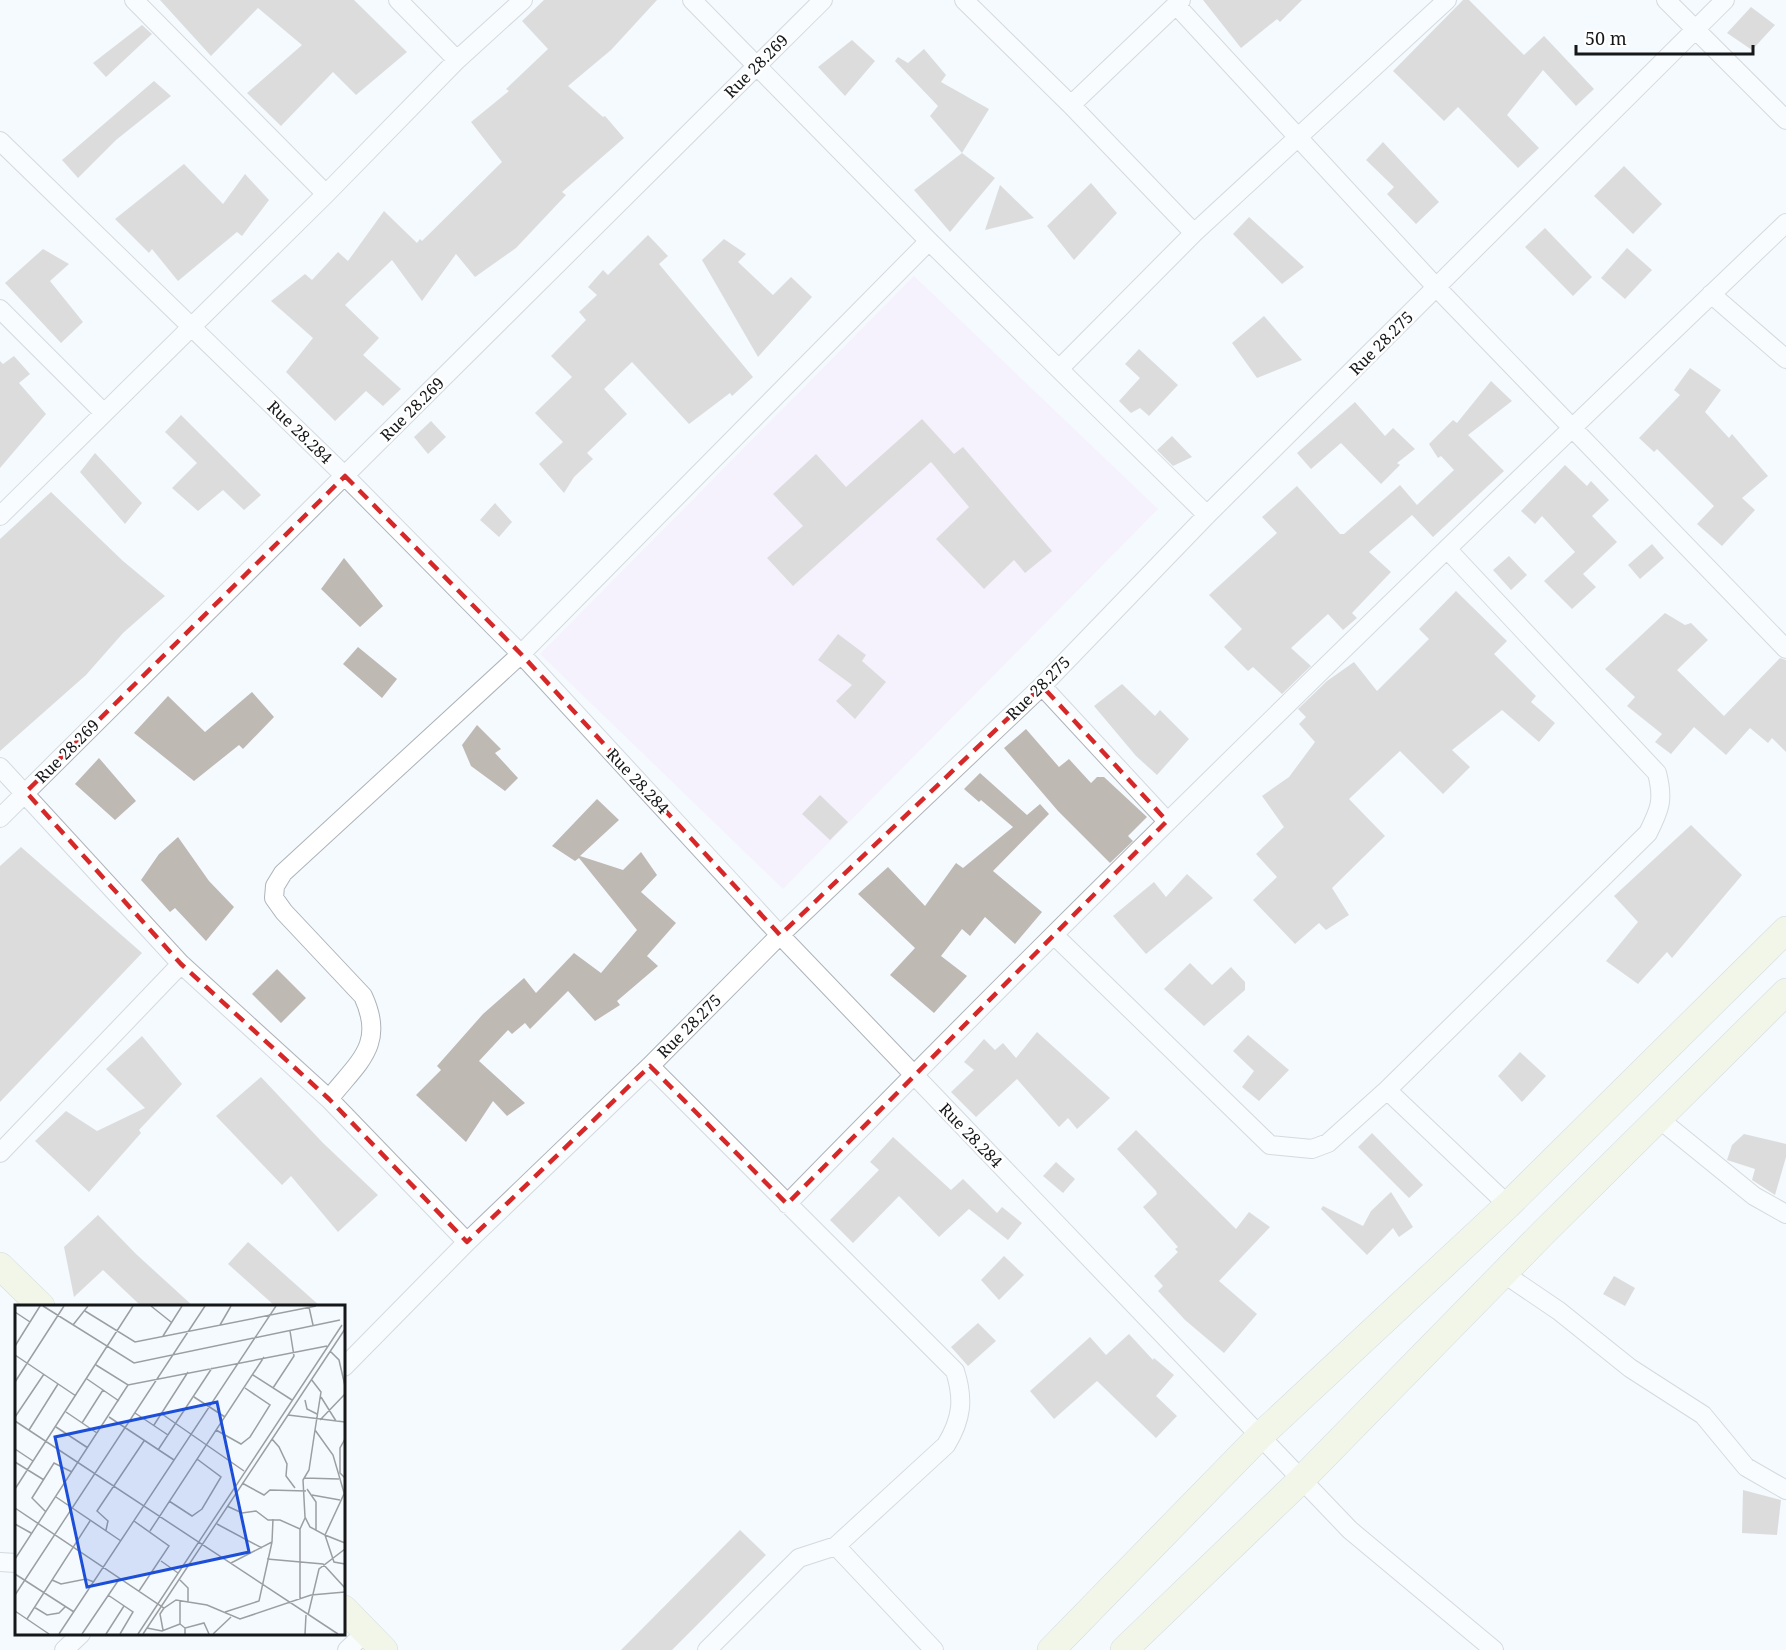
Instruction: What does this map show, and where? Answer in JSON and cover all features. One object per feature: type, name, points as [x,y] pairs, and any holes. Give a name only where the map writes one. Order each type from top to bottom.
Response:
[{"type":"main road","points":[[1052,1650],[1261,1435],[1508,1205],[1786,930]]},
{"type":"main road","points":[[1124,1650],[1301,1480],[1503,1273],[1786,992]]},
{"type":"main road","points":[[0,1266],[40,1305]]},
{"type":"main road","points":[[345,1611],[366,1644]]},
{"type":"street","points":[[134,0],[326,194]]},
{"type":"street","points":[[398,0],[457,60]]},
{"type":"street","points":[[0,516],[326,194],[457,60],[523,0]]},
{"type":"street","points":[[692,0],[929,241],[1207,515]]},
{"type":"street","name":"Rue 28.269","points":[[0,818],[823,0]]},
{"type":"street","points":[[964,0],[1071,105],[1194,233]]},
{"type":"street","points":[[1060,368],[1194,233],[1447,0]]},
{"type":"street","points":[[1666,0],[1786,120]]},
{"type":"street","name":"Rue 28.275","points":[[345,1366],[466,1242],[650,1065],[780,935],[1042,686],[1207,515],[1725,0]]},
{"type":"street","points":[[1071,105],[1178,3],[1437,288],[1786,649]]},
{"type":"street","name":"Rue 28.284","points":[[0,141],[345,476],[521,654],[780,935],[1350,1530],[1494,1650]]},
{"type":"street","points":[[788,1204],[913,1075],[1055,936],[1167,821],[1448,550],[1572,426],[1786,223]]},
{"type":"street","points":[[329,1099],[371,1045],[373,1029],[370,1012],[363,996],[284,912],[274,898],[275,886],[283,873],[521,654],[929,241]]},
{"type":"street","points":[[1711,294],[1786,359]]},
{"type":"street","points":[[0,309],[104,413]]},
{"type":"street","points":[[1055,936],[1270,1144],[1311,1149],[1328,1143],[1387,1090],[1648,833],[1659,812],[1662,792],[1657,773],[1448,550]]},
{"type":"street","points":[[1042,686],[1167,821]]},
{"type":"street","points":[[0,767],[26,792],[181,964],[329,1099],[466,1242]]},
{"type":"street","points":[[0,1153],[181,964]]},
{"type":"street","points":[[650,1065],[955,1371],[961,1390],[959,1419],[946,1445],[836,1546],[799,1558],[707,1650]]},
{"type":"street","points":[[1387,1090],[1508,1205]]},
{"type":"street","points":[[1658,1118],[1754,1197],[1786,1214]]},
{"type":"street","points":[[1503,1273],[1559,1311],[1630,1368],[1703,1415],[1746,1467],[1786,1490]]},
{"type":"street","points":[[836,1546],[934,1650]]},
{"type":"street","points":[[0,1562],[15,1563]]},
{"type":"street","points":[[64,1650],[80,1635]]},
{"type":"highlighted area","points":[[345,476],[521,654],[780,935],[1042,686],[1167,821],[787,1204],[650,1066],[467,1242],[329,1099],[181,964],[26,792]]},
{"type":"shaded area","points":[[914,276],[1158,509],[783,889],[540,654]]},
{"type":"building","points":[[160,0],[354,0],[407,52],[356,95],[333,72],[281,126],[247,93],[302,45],[258,8],[211,56]]},
{"type":"building","points":[[544,0],[657,0],[611,50],[568,86],[603,117],[605,116],[624,138],[562,192],[566,195],[516,248],[475,277],[456,254],[422,301],[392,260],[345,305],[379,338],[363,355],[401,389],[383,406],[366,391],[335,421],[286,372],[313,338],[271,301],[305,274],[312,280],[338,252],[348,261],[384,211],[417,243],[420,239],[422,241],[502,162],[471,122],[509,91],[506,89],[548,49],[522,21]]},
{"type":"building","points":[[1203,0],[1302,0],[1280,22],[1277,19],[1241,48]]},
{"type":"building","points":[[1463,0],[1469,0],[1524,55],[1544,36],[1594,89],[1576,106],[1543,70],[1507,115],[1539,148],[1518,168],[1458,107],[1444,121],[1393,71]]},
{"type":"building","points":[[1751,7],[1775,25],[1752,50],[1727,33]]},
{"type":"building","points":[[142,25],[152,34],[106,77],[93,63]]},
{"type":"building","points":[[852,40],[875,61],[845,96],[818,67]]},
{"type":"building","points":[[924,49],[946,75],[941,82],[989,109],[962,153],[930,116],[938,106],[895,61],[898,57],[908,63]]},
{"type":"building","points":[[154,81],[171,96],[116,140],[78,178],[62,160]]},
{"type":"building","points":[[1383,142],[1439,202],[1416,224],[1387,194],[1394,187],[1366,160]]},
{"type":"building","points":[[962,153],[995,178],[950,232],[914,190]]},
{"type":"building","points":[[184,164],[223,204],[245,174],[269,200],[242,236],[237,232],[178,281],[152,249],[149,253],[115,219]]},
{"type":"building","points":[[1624,166],[1662,204],[1633,234],[1594,196]]},
{"type":"building","points":[[1091,183],[1117,213],[1074,260],[1047,226]]},
{"type":"building","points":[[1000,185],[1034,218],[985,230]]},
{"type":"building","points":[[1249,217],[1304,267],[1282,284],[1233,234]]},
{"type":"building","points":[[1545,228],[1592,277],[1573,296],[1525,247]]},
{"type":"building","points":[[648,235],[668,256],[659,264],[753,377],[732,396],[730,393],[689,424],[632,362],[604,389],[627,414],[587,453],[593,459],[574,477],[564,493],[539,464],[563,442],[535,413],[572,377],[551,356],[586,320],[579,312],[597,295],[588,287],[603,270],[608,275]]},
{"type":"building","points":[[724,239],[746,254],[738,262],[773,295],[791,277],[812,297],[758,357],[702,260]]},
{"type":"building","points":[[1627,248],[1652,270],[1625,299],[1601,278]]},
{"type":"building","points":[[43,249],[69,264],[50,281],[83,322],[61,343],[5,283]]},
{"type":"building","points":[[1264,316],[1302,360],[1257,378],[1232,343]]},
{"type":"building","points":[[1139,349],[1178,385],[1149,416],[1140,408],[1131,413],[1119,401],[1140,378],[1125,364]]},
{"type":"building","points":[[14,356],[30,374],[19,383],[46,414],[0,468],[0,361],[3,364]]},
{"type":"building","points":[[1690,368],[1721,390],[1705,412],[1729,438],[1732,434],[1768,476],[1742,498],[1755,510],[1722,546],[1697,524],[1714,506],[1657,449],[1654,452],[1639,438],[1680,395],[1674,390]]},
{"type":"building","points":[[1491,381],[1512,401],[1468,435],[1504,471],[1433,537],[1412,515],[1369,552],[1391,572],[1352,613],[1357,618],[1343,630],[1328,614],[1291,648],[1311,666],[1282,694],[1253,667],[1248,671],[1224,647],[1242,629],[1209,595],[1277,533],[1262,517],[1297,486],[1340,534],[1344,534],[1400,485],[1417,505],[1454,470],[1441,456],[1438,458],[1429,444],[1453,420],[1457,423]]},
{"type":"building","points":[[1355,402],[1385,436],[1393,428],[1415,449],[1397,463],[1400,465],[1381,484],[1341,443],[1311,469],[1297,453]]},
{"type":"building","points":[[181,415],[261,495],[244,510],[223,490],[198,511],[172,488],[197,463],[165,432]]},
{"type":"building","points":[[922,419],[954,454],[963,447],[1052,551],[1025,573],[1014,560],[984,589],[936,539],[969,507],[931,462],[793,586],[767,558],[803,526],[773,494],[816,454],[846,487]]},
{"type":"building","points":[[431,421],[446,437],[428,454],[414,437]]},
{"type":"building","points":[[1172,436],[1192,457],[1173,466],[1157,450]]},
{"type":"building","points":[[95,453],[142,503],[125,524],[80,472]]},
{"type":"building","points":[[1565,465],[1587,486],[1591,481],[1609,500],[1592,516],[1617,542],[1583,574],[1596,587],[1572,609],[1544,581],[1575,552],[1542,516],[1535,524],[1521,511]]},
{"type":"building","points":[[51,492],[123,561],[165,596],[123,633],[86,675],[0,751],[0,539]]},
{"type":"building","points":[[495,503],[512,522],[499,537],[480,520]]},
{"type":"building","points":[[1652,544],[1664,558],[1640,579],[1628,565]]},
{"type":"building","points":[[1509,556],[1527,575],[1511,590],[1493,570]]},
{"type":"building","points":[[344,558],[383,606],[360,627],[321,589]]},
{"type":"building","points":[[1456,591],[1507,641],[1494,654],[1536,696],[1531,702],[1555,723],[1539,742],[1502,710],[1452,750],[1470,767],[1443,794],[1400,751],[1349,799],[1385,836],[1332,888],[1349,915],[1326,930],[1319,923],[1295,944],[1253,900],[1277,877],[1256,854],[1284,827],[1262,796],[1289,777],[1315,742],[1299,724],[1306,717],[1298,709],[1327,681],[1354,662],[1377,691],[1429,639],[1419,629]]},
{"type":"building","points":[[1665,613],[1685,625],[1691,623],[1708,640],[1677,670],[1724,716],[1780,658],[1786,660],[1786,752],[1772,738],[1768,743],[1750,728],[1726,755],[1694,727],[1671,754],[1655,742],[1662,734],[1627,706],[1635,697],[1605,669]]},
{"type":"building","points":[[838,634],[866,655],[862,661],[886,682],[855,719],[836,701],[852,685],[818,660]]},
{"type":"building","points":[[358,647],[397,679],[382,698],[343,664]]},
{"type":"building","points":[[1122,684],[1155,716],[1160,710],[1189,739],[1157,775],[1136,756],[1094,706]]},
{"type":"building","points":[[252,692],[274,717],[243,749],[239,745],[194,781],[134,733],[168,696],[205,732]]},
{"type":"building","points":[[477,725],[501,749],[495,753],[518,778],[505,791],[471,766],[462,745]]},
{"type":"building","points":[[1026,729],[1059,767],[1069,759],[1091,783],[1097,777],[1104,777],[1147,817],[1128,836],[1133,841],[1110,863],[1058,811],[1004,748]]},
{"type":"building","points":[[99,758],[136,801],[115,820],[75,784]]},
{"type":"building","points":[[980,773],[1027,815],[1040,804],[1049,814],[993,871],[1042,912],[1015,944],[985,917],[970,936],[962,929],[941,956],[967,976],[934,1013],[890,975],[915,948],[858,894],[888,867],[925,906],[956,863],[963,868],[1013,827],[964,789]]},
{"type":"building","points":[[820,795],[848,822],[830,840],[802,814]]},
{"type":"building","points":[[597,799],[619,820],[580,856],[623,870],[641,852],[657,875],[641,892],[676,923],[647,956],[658,966],[617,1001],[620,1005],[595,1021],[568,991],[530,1029],[525,1023],[512,1034],[508,1030],[479,1061],[525,1103],[507,1116],[493,1101],[466,1142],[416,1095],[441,1070],[437,1066],[483,1014],[524,978],[536,993],[574,953],[601,973],[637,930],[579,858],[575,861],[552,846]]},
{"type":"building","points":[[1691,825],[1742,875],[1672,958],[1667,952],[1638,984],[1606,961],[1638,922],[1614,896]]},
{"type":"building","points":[[178,837],[209,881],[234,907],[206,941],[175,908],[170,912],[141,880],[159,854]]},
{"type":"building","points":[[21,847],[142,953],[0,1102],[0,866]]},
{"type":"building","points":[[1187,874],[1213,898],[1146,954],[1113,916],[1154,882],[1166,897]]},
{"type":"building","points":[[1190,963],[1212,985],[1231,967],[1245,982],[1245,990],[1204,1026],[1164,989]]},
{"type":"building","points":[[277,969],[306,998],[281,1023],[252,994]]},
{"type":"building","points":[[1037,1032],[1110,1098],[1077,1129],[1068,1118],[1059,1127],[1017,1079],[976,1117],[951,1092],[974,1070],[964,1062],[984,1039],[995,1050],[1003,1043],[1016,1058]]},
{"type":"building","points":[[1248,1035],[1289,1070],[1259,1101],[1242,1087],[1254,1071],[1233,1051]]},
{"type":"building","points":[[142,1036],[182,1084],[139,1130],[141,1133],[89,1192],[35,1141],[66,1111],[97,1131],[145,1108],[106,1069]]},
{"type":"building","points":[[1520,1052],[1546,1076],[1522,1102],[1498,1076]]},
{"type":"building","points":[[261,1077],[323,1143],[378,1195],[338,1232],[291,1176],[282,1185],[216,1116]]},
{"type":"building","points":[[1136,1130],[1236,1229],[1249,1212],[1270,1227],[1219,1281],[1257,1314],[1224,1353],[1185,1320],[1158,1291],[1163,1286],[1154,1276],[1178,1252],[1175,1249],[1178,1247],[1143,1207],[1157,1194],[1156,1191],[1117,1149]]},
{"type":"building","points":[[1372,1133],[1423,1185],[1409,1198],[1358,1147]]},
{"type":"building","points":[[1744,1134],[1786,1144],[1786,1157],[1775,1195],[1752,1180],[1755,1169],[1727,1160],[1732,1145]]},
{"type":"building","points":[[893,1137],[951,1190],[963,1179],[997,1213],[1002,1207],[1022,1223],[1008,1240],[969,1209],[939,1237],[899,1196],[853,1243],[830,1220],[879,1170],[870,1162]]},
{"type":"building","points":[[1056,1162],[1075,1179],[1063,1193],[1043,1176]]},
{"type":"building","points":[[1391,1192],[1413,1227],[1399,1237],[1393,1228],[1367,1255],[1321,1209],[1323,1206],[1363,1226],[1371,1211]]},
{"type":"building","points":[[98,1215],[136,1254],[192,1305],[140,1305],[103,1270],[74,1297],[64,1247]]},
{"type":"building","points":[[248,1242],[319,1305],[274,1305],[228,1264]]},
{"type":"building","points":[[1004,1256],[1024,1275],[999,1300],[981,1280]]},
{"type":"building","points":[[1614,1276],[1635,1288],[1625,1306],[1603,1294]]},
{"type":"building","points":[[978,1323],[996,1341],[968,1366],[951,1347]]},
{"type":"building","points":[[1129,1334],[1153,1360],[1154,1358],[1174,1375],[1156,1396],[1177,1416],[1156,1438],[1097,1381],[1054,1419],[1030,1391],[1090,1337],[1106,1355]]},
{"type":"building","points":[[1743,1490],[1781,1500],[1777,1535],[1742,1533]]},
{"type":"building","points":[[740,1530],[766,1555],[702,1620],[672,1650],[621,1650]]}]
